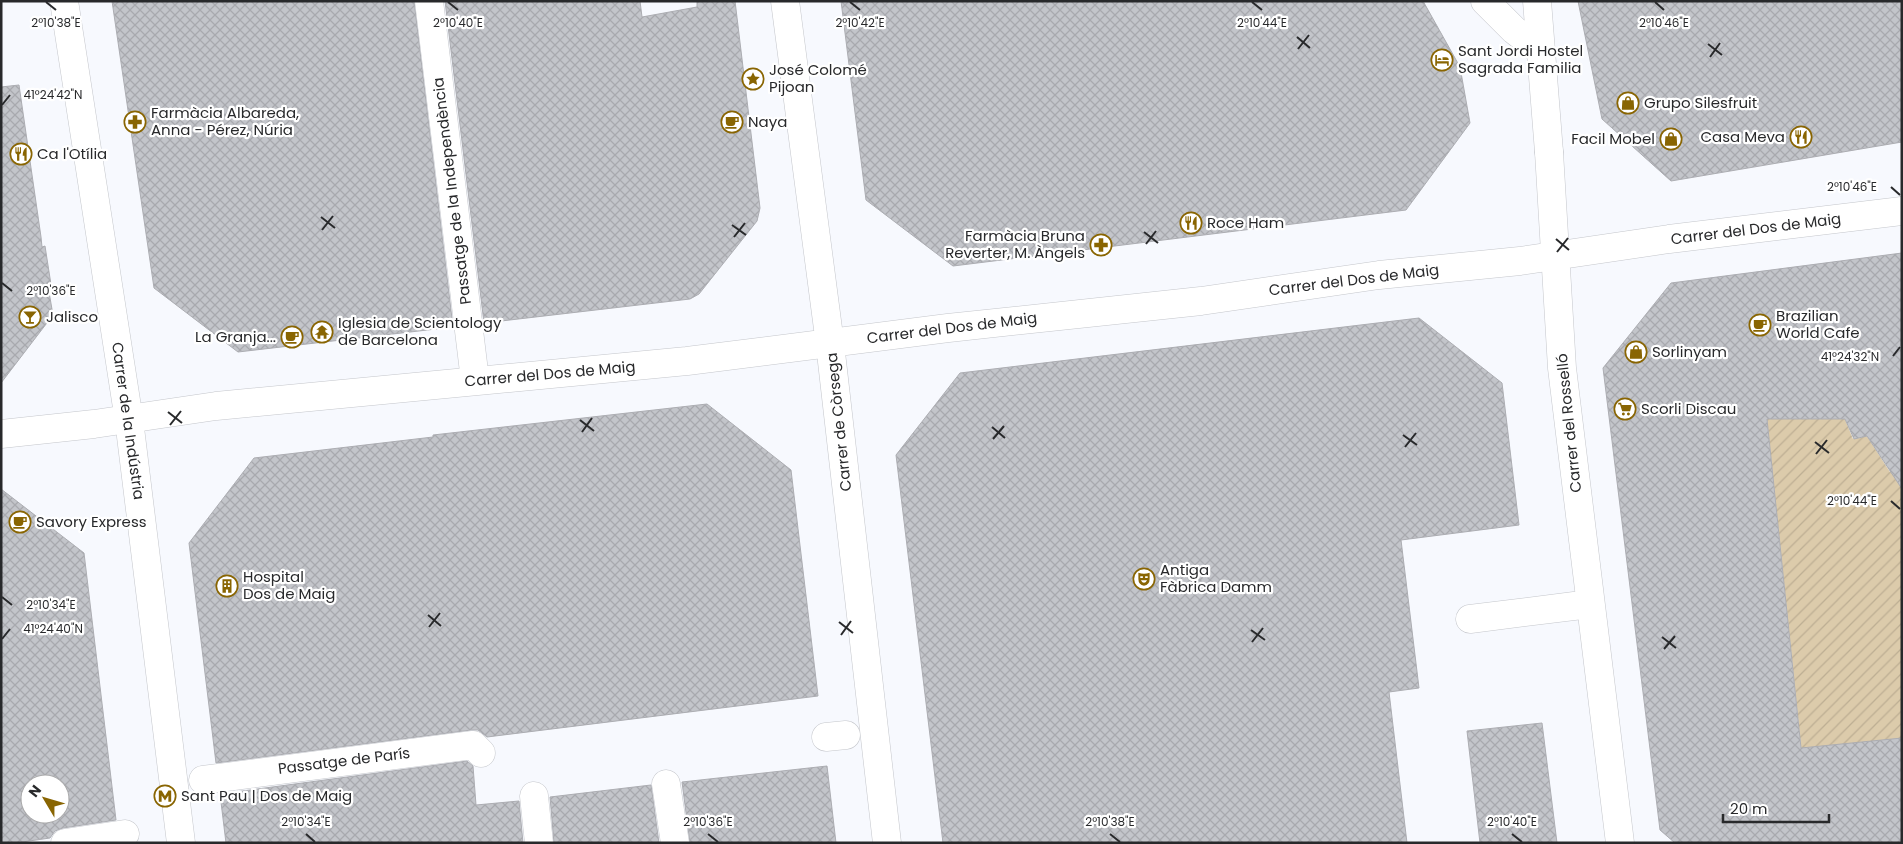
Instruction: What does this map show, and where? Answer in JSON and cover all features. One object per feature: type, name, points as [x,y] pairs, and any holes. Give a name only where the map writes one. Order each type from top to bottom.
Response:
[{"type":"street","name":"Carrer de la Indústria","points":[[64,1],[129,420],[181,843]]},
{"type":"street","name":"Passatge de la Independència","points":[[429,1],[475,380]]},
{"type":"street","name":"Carrer de Còrsega","points":[[785,1],[830,344],[887,843]]},
{"type":"street","points":[[1484,1],[1514,30],[1541,51]]},
{"type":"street","name":"Carrer del Rosselló","points":[[1537,1],[1549,152],[1562,368],[1620,843]]},
{"type":"street","name":"Carrer del Dos de Maig","points":[[1,434],[129,420],[216,406],[696,360],[948,328],[1201,301],[1379,276],[1554,256],[1669,239],[1902,211]]},
{"type":"street","points":[[1470,619],[1590,604]]},
{"type":"street","name":"Passatge de París","points":[[203,780],[473,745],[482,753]]},
{"type":"street","points":[[666,784],[674,843]]},
{"type":"street","points":[[534,796],[539,843]]},
{"type":"street","points":[[65,843],[124,834]]},
{"type":"shaded area","points":[[1767,419],[1845,419],[1853,439],[1867,436],[1890,472],[1902,465],[1902,738],[1805,785]]},
{"type":"building","points":[[112,1],[414,1],[453,327],[238,352],[154,288]]},
{"type":"building","points":[[445,1],[640,1],[642,17],[697,7],[697,1],[735,1],[760,208],[757,221],[699,294],[690,299],[484,323]]},
{"type":"building","points":[[841,1],[1423,1],[1460,67],[1470,123],[1406,210],[953,266],[866,200]]},
{"type":"building","points":[[1578,1],[1902,1],[1902,142],[1671,181],[1602,119]]},
{"type":"building","points":[[19,85],[42,247],[45,246],[52,291],[49,292],[53,315],[1,383],[1,87]]},
{"type":"building","points":[[1902,253],[1902,489],[1867,436],[1854,439],[1845,419],[1767,419],[1801,748],[1902,738],[1902,843],[1675,843],[1660,830],[1603,368],[1671,283]]},
{"type":"building","name":"Antiga Fàbrica Damm","points":[[1419,318],[1502,383],[1519,525],[1401,540],[1419,688],[1389,692],[1407,843],[943,843],[896,455],[960,373]]},
{"type":"building","name":"Hospital Dos de Maig","points":[[707,404],[791,470],[818,696],[487,737],[478,730],[471,730],[216,763],[189,543],[254,458],[433,437],[433,435]]},
{"type":"building","points":[[1,489],[84,553],[116,820],[63,828],[55,831],[50,838],[1,843]]},
{"type":"building","points":[[1542,723],[1557,843],[1480,843],[1467,731]]},
{"type":"building","points":[[467,761],[473,766],[476,805],[519,801],[523,843],[226,843],[220,794]]},
{"type":"building","points":[[827,766],[836,843],[690,843],[682,782]]},
{"type":"building","points":[[651,785],[659,843],[554,843],[550,797]]},
{"type":"place","name":"Sant Jordi Hostel Sagrada Familia","points":[[1442,60]]},
{"type":"place","name":"José Colomé Pijoan","points":[[753,79]]},
{"type":"place","name":"Grupo Silesfruit","points":[[1628,103]]},
{"type":"place","name":"Farmàcia Albareda, Anna - Pérez, Núria","points":[[135,122]]},
{"type":"place","name":"Naya","points":[[732,122]]},
{"type":"place","name":"Casa Meva","points":[[1801,137]]},
{"type":"place","name":"Facil Mobel","points":[[1671,139]]},
{"type":"place","name":"Ca l'Otília","points":[[21,154]]},
{"type":"place","name":"Roce Ham","points":[[1191,223]]},
{"type":"place","name":"Farmàcia Bruna Reverter, M. Àngels","points":[[1101,245]]},
{"type":"place","name":"Jalisco","points":[[30,317]]},
{"type":"place","name":"Brazilian World Cafe","points":[[1760,325]]},
{"type":"place","name":"Iglesia de Scientology de Barcelona","points":[[322,332]]},
{"type":"place","name":"La Granja...","points":[[292,337]]},
{"type":"place","name":"Sorlinyam","points":[[1636,352]]},
{"type":"place","name":"Scorli Discau","points":[[1625,409]]},
{"type":"place","name":"Savory Express","points":[[20,522]]},
{"type":"place","name":"Antiga Fàbrica Damm","points":[[1144,579]]},
{"type":"place","name":"Hospital Dos de Maig","points":[[227,586]]},
{"type":"place","name":"Sant Pau | Dos de Maig","points":[[165,796]]}]
